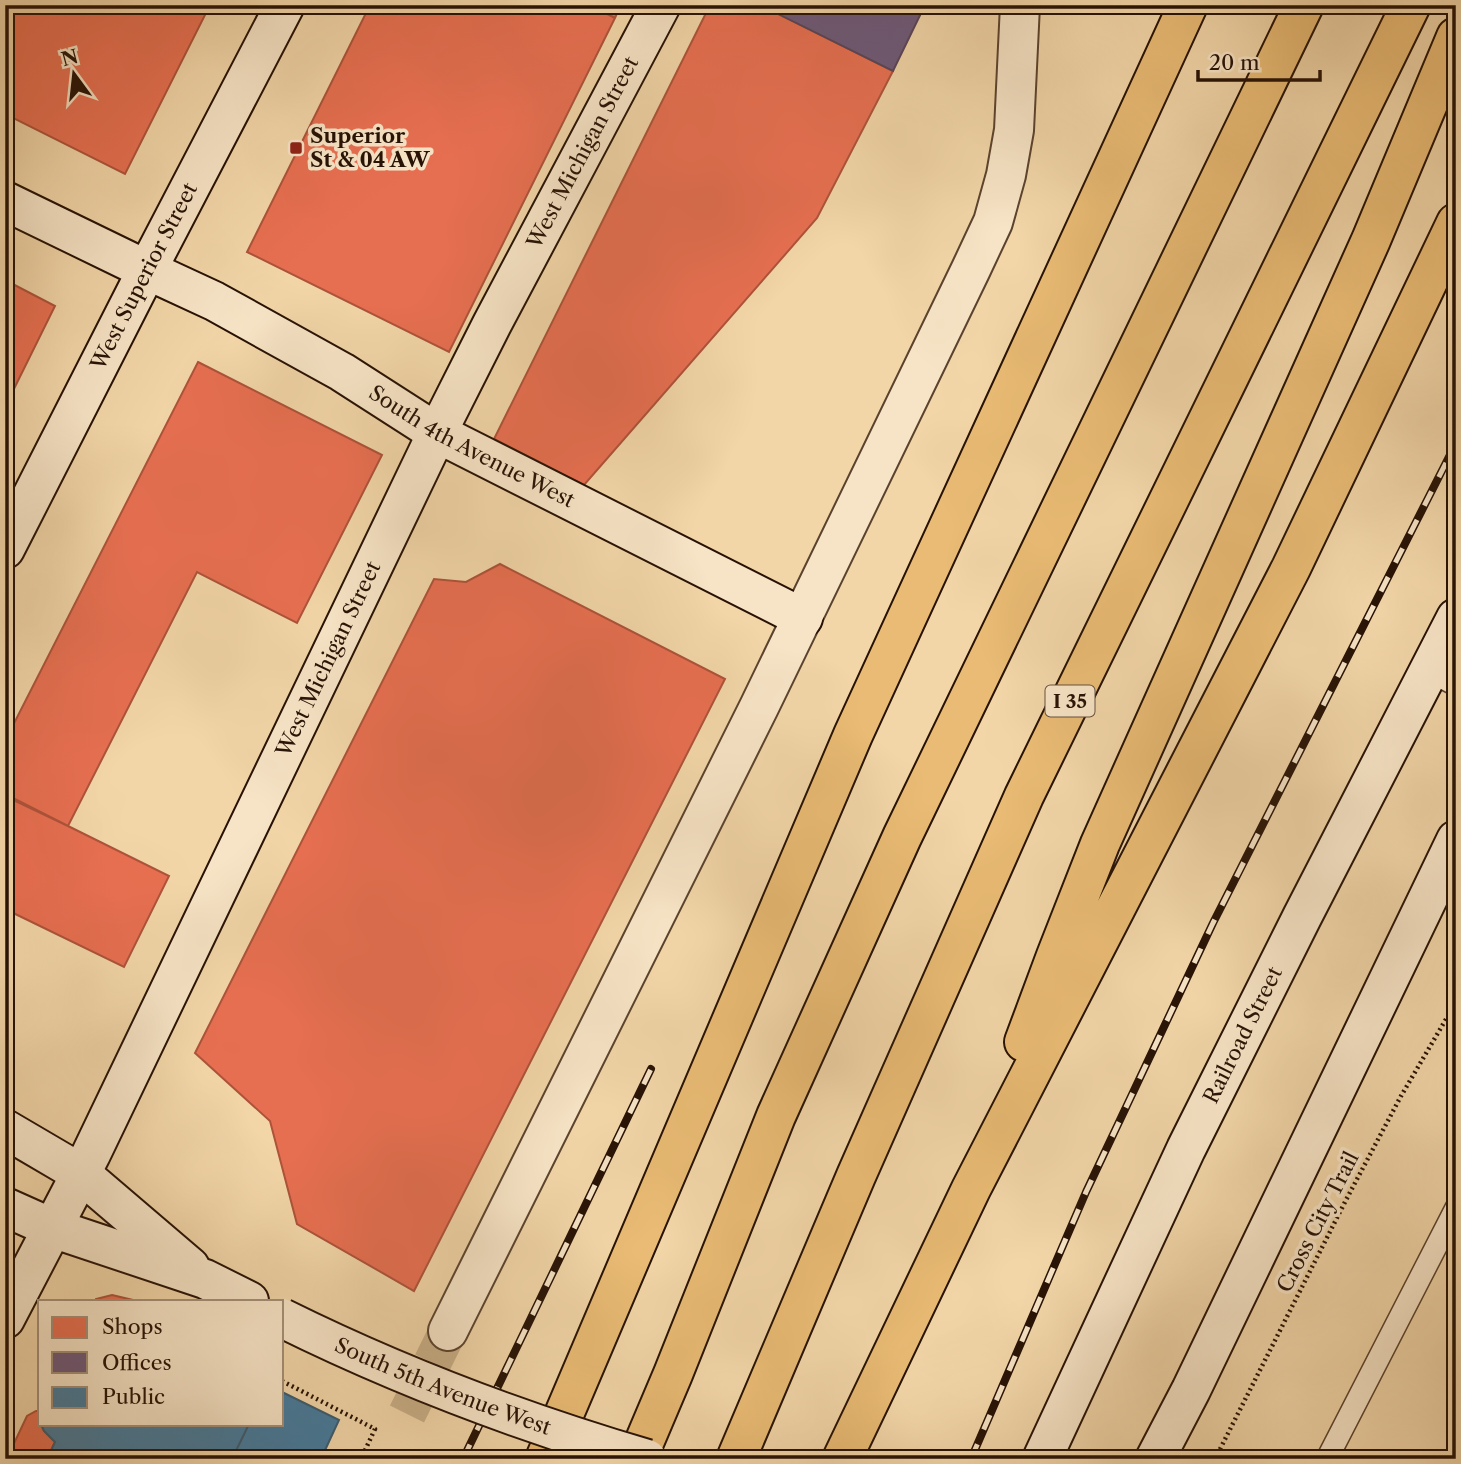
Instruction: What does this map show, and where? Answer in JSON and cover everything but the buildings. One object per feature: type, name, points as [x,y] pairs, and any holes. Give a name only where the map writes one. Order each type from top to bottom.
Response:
[{"type":"highway","points":[[551,1445],[853,735],[1188,5]]},
{"type":"highway","points":[[637,1459],[776,1116],[902,837],[1304,5]]},
{"type":"highway","name":"I 35","points":[[736,1459],[856,1176],[1024,796],[1411,5]]},
{"type":"highway","points":[[971,1189],[1100,844],[1371,240],[1456,37]]},
{"type":"highway","points":[[842,1459],[971,1189],[1291,568],[1456,223]]},
{"type":"street","name":"West Superior Street","points":[[5,549],[285,5]]},
{"type":"street","name":"West Michigan Street","points":[[5,1319],[80,1173],[436,433],[661,5]]},
{"type":"street","points":[[448,1331],[803,618],[993,222],[1012,150],[1020,5]]},
{"type":"street","name":"South 4th Avenue West","points":[[5,201],[214,301],[342,372],[436,433],[803,618]]},
{"type":"street","name":"Railroad Street","points":[[1042,1459],[1186,1149],[1303,917],[1442,678],[1456,618]]},
{"type":"street","points":[[1156,1459],[1456,840]]},
{"type":"street","points":[[5,1129],[80,1173],[205,1279]]},
{"type":"street","points":[[5,1207],[52,1228],[205,1279],[247,1300]]},
{"type":"street","name":"South 5th Avenue West","points":[[284,1319],[393,1369],[480,1404],[551,1445],[647,1459]]},
{"type":"lane","points":[[1327,1459],[1456,1209]]},
{"type":"path","name":"Cross City Trail","points":[[1215,1459],[1346,1200],[1456,1002]]},
{"type":"path","points":[[284,1382],[374,1429],[361,1459]]},
{"type":"tunnel","points":[[407,1414],[448,1331]]},
{"type":"railway","points":[[971,1459],[1086,1192],[1213,923],[1456,443]]},
{"type":"railway","points":[[463,1459],[651,1069]]},
{"type":"place","name":"Superior St & 04 AW","points":[[296,148]]}]
